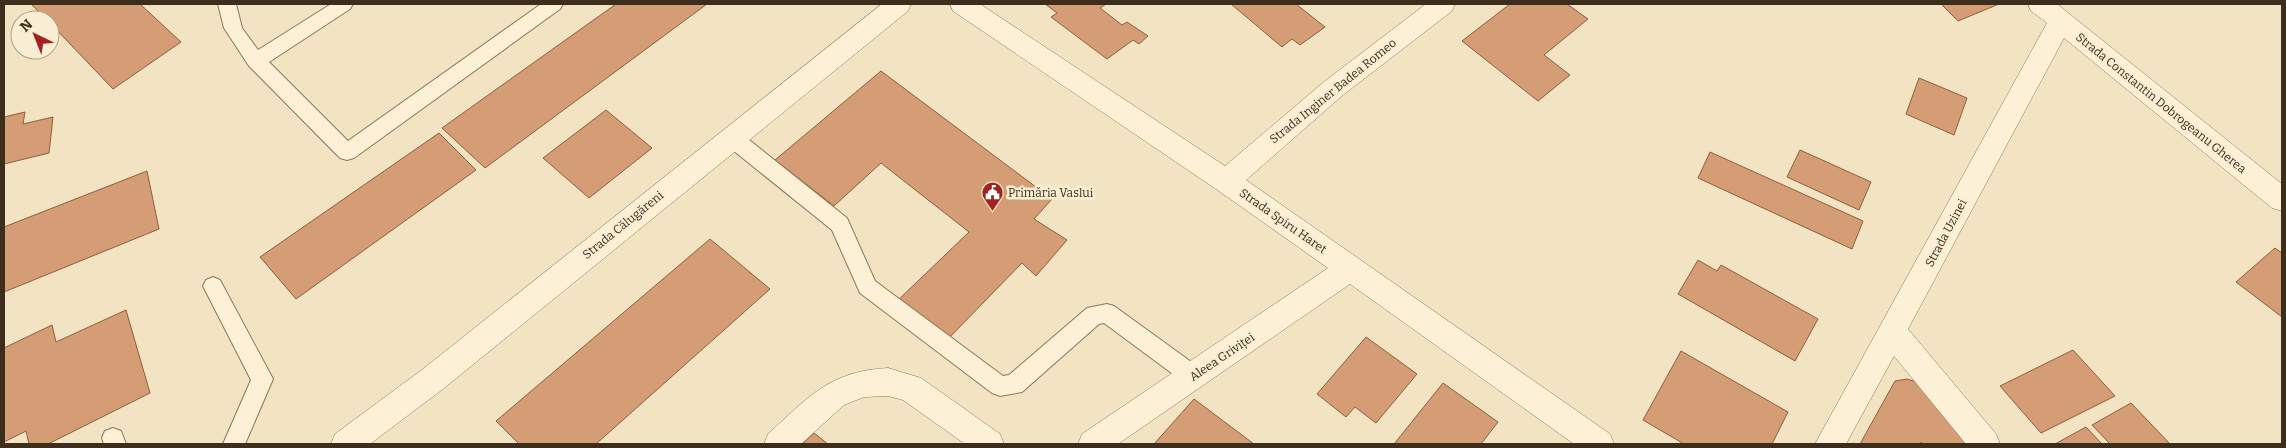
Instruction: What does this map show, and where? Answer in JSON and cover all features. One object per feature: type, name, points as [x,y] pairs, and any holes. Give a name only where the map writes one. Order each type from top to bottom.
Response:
[{"type":"street","name":"Strada Călugăreni","points":[[346,444],[441,372],[899,4]]},
{"type":"street","name":"Strada Spiru Haret","points":[[962,4],[1226,181],[1599,444]]},
{"type":"street","name":"Strada Inginer Badea Romeo","points":[[1226,181],[1334,88],[1443,4]]},
{"type":"street","name":"Strada Constantin Dobrogeanu Gherea","points":[[2040,4],[2282,200]]},
{"type":"street","name":"Strada Uzinei","points":[[1830,444],[2060,22]]},
{"type":"street","name":"Aleea Griviței","points":[[1093,444],[1350,269]]},
{"type":"street","points":[[1892,332],[1986,444]]},
{"type":"street","points":[[779,444],[833,395],[863,383],[888,382],[911,388],[989,444]]},
{"type":"lane","points":[[227,4],[228,15],[236,36],[256,61],[347,152],[554,4]]},
{"type":"lane","points":[[256,61],[344,4]]},
{"type":"lane","points":[[732,137],[840,224],[867,287],[1000,386],[1014,385],[1094,315],[1107,313],[1193,376]]},
{"type":"lane","points":[[213,286],[262,379],[234,444]]},
{"type":"building","points":[[31,4],[140,4],[181,42],[113,89],[60,33],[60,10],[37,10]]},
{"type":"building","points":[[616,4],[707,4],[485,168],[442,128]]},
{"type":"building","points":[[1045,4],[1106,4],[1100,8],[1122,25],[1127,22],[1148,36],[1139,44],[1133,40],[1107,59],[1051,17],[1057,13]]},
{"type":"building","points":[[1231,4],[1296,4],[1325,27],[1300,45],[1292,39],[1282,47]]},
{"type":"building","points":[[1510,4],[1567,4],[1588,19],[1544,55],[1570,75],[1538,101],[1462,41]]},
{"type":"building","points":[[1941,4],[1999,4],[1958,21]]},
{"type":"building","name":"Primăria Vaslui","points":[[881,71],[1052,199],[1034,219],[1067,240],[1036,276],[1022,263],[946,341],[895,303],[969,232],[881,163],[834,206],[775,160]]},
{"type":"building","points":[[1919,78],[1967,98],[1954,135],[1906,114]]},
{"type":"building","points":[[606,110],[652,148],[589,198],[543,158]]},
{"type":"building","points":[[25,112],[23,124],[53,117],[49,153],[4,164],[4,117]]},
{"type":"building","points":[[439,133],[476,170],[296,299],[260,257]]},
{"type":"building","points":[[1800,150],[1871,182],[1859,210],[1787,177]]},
{"type":"building","points":[[1710,152],[1863,221],[1852,249],[1698,178]]},
{"type":"building","points":[[147,171],[159,229],[4,292],[4,227]]},
{"type":"building","points":[[710,239],[770,289],[596,444],[519,444],[496,421]]},
{"type":"building","points":[[2275,248],[2282,253],[2282,317],[2236,282]]},
{"type":"building","points":[[1698,260],[1717,271],[1721,265],[1818,319],[1795,361],[1678,294]]},
{"type":"building","points":[[126,310],[150,393],[48,444],[29,444],[26,431],[4,442],[4,348],[52,325],[56,342]]},
{"type":"building","points":[[1366,337],[1417,374],[1376,423],[1355,407],[1346,417],[1317,394]]},
{"type":"building","points":[[2073,350],[2115,396],[2041,433],[2000,386]]},
{"type":"building","points":[[1681,351],[1788,412],[1772,444],[1684,444],[1643,420]]},
{"type":"building","points":[[1907,379],[1923,384],[1972,444],[1923,444],[1921,442],[1920,444],[1860,444],[1895,381]]},
{"type":"building","points":[[1443,383],[1498,422],[1481,444],[1394,444]]},
{"type":"building","points":[[1194,399],[1254,444],[1154,444]]},
{"type":"building","points":[[2131,403],[2170,444],[2110,444],[2092,425]]},
{"type":"building","points":[[2086,427],[2102,444],[2055,444]]},
{"type":"building","points":[[814,433],[828,444],[802,444]]},
{"type":"place","name":"Primăria Vaslui","points":[[992,212]]}]
